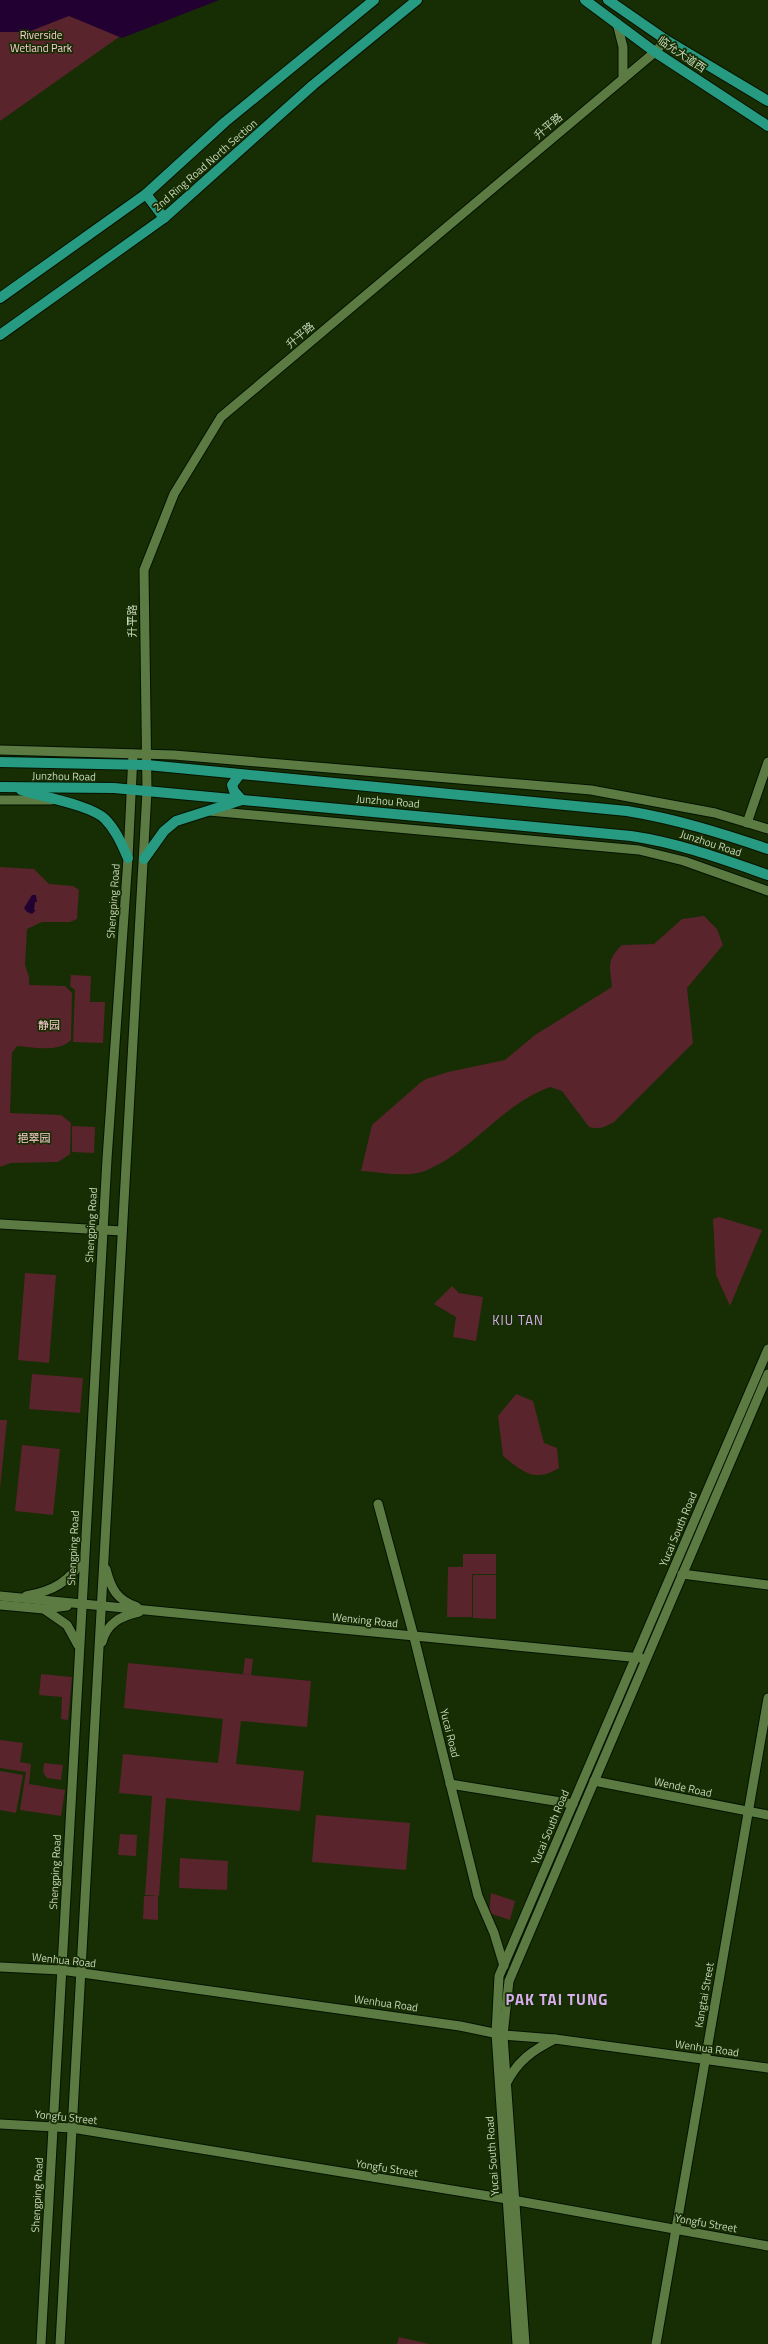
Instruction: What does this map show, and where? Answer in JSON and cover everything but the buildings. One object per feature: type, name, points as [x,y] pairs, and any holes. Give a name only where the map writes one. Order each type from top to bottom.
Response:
[{"type":"main road","name":"2nd Ring Road North Section","points":[[0,298],[146,194],[225,122],[374,0]]},
{"type":"main road","name":"2nd Ring Road North Section","points":[[0,335],[164,218],[313,86],[416,0]]},
{"type":"main road","name":"临允大道西","points":[[585,0],[655,52],[768,126]]},
{"type":"main road","name":"临允大道西","points":[[608,0],[666,40],[768,101]]},
{"type":"main road","points":[[146,194],[164,218]]},
{"type":"main road","name":"Junzhou Road","points":[[0,762],[148,765],[627,811],[667,818],[706,828],[768,849]]},
{"type":"main road","points":[[144,858],[164,831],[176,821],[192,814],[209,811],[242,800],[234,791],[232,785],[240,774]]},
{"type":"main road","points":[[5,787],[92,810],[104,818],[113,829],[128,858]]},
{"type":"main road","name":"Junzhou Road","points":[[5,787],[147,791],[638,837],[667,841],[702,851],[768,875]]},
{"type":"street","points":[[617,23],[623,47],[623,79]]},
{"type":"street","name":"升平路","points":[[148,754],[144,635],[144,570],[174,494],[221,417],[655,52],[666,40]]},
{"type":"street","points":[[0,750],[148,754],[591,790],[715,813],[768,829]]},
{"type":"street","name":"Shengping Road","points":[[41,2344],[84,1556],[103,1230],[128,858],[133,754]]},
{"type":"street","points":[[60,2344],[103,1561],[144,858],[148,754]]},
{"type":"street","points":[[747,822],[768,762]]},
{"type":"street","points":[[0,800],[53,800]]},
{"type":"street","points":[[209,811],[639,850],[684,861],[768,891]]},
{"type":"street","points":[[0,1224],[122,1231]]},
{"type":"street","name":"Yucai South Road","points":[[525,2344],[511,2200],[500,2034],[499,1976],[768,1349]]},
{"type":"street","name":"Yucai South Road","points":[[517,2344],[506,2086],[500,2034],[509,1981],[768,1374]]},
{"type":"street","name":"Yucai Road","points":[[378,1504],[414,1637],[478,1896],[494,1933],[504,1966]]},
{"type":"street","points":[[17,1598],[53,1589],[66,1582],[84,1556]]},
{"type":"street","points":[[103,1561],[110,1587],[118,1597],[146,1610]]},
{"type":"street","points":[[682,1574],[768,1586]]},
{"type":"street","name":"Wenxing Road","points":[[0,1596],[414,1637],[646,1658]]},
{"type":"street","name":"Wenxing Road","points":[[0,1605],[44,1609],[82,1604]]},
{"type":"street","points":[[44,1609],[67,1625],[76,1639],[79,1650]]},
{"type":"street","points":[[98,1656],[104,1634],[110,1626],[118,1619],[146,1610]]},
{"type":"street","name":"Kangtai Street","points":[[656,2344],[768,1698]]},
{"type":"street","name":"Wende Road","points":[[594,1781],[768,1815]]},
{"type":"street","points":[[450,1784],[573,1804]]},
{"type":"street","name":"Wenhua Road","points":[[0,1967],[62,1970],[460,2026],[500,2034],[555,2039],[768,2068]]},
{"type":"street","points":[[506,2086],[519,2062],[529,2054],[555,2039]]},
{"type":"street","name":"Yongfu Street","points":[[0,2124],[72,2128],[511,2200],[768,2246]]},
{"type":"green space","name":"Riverside Wetland Park","points":[[0,0],[129,30],[0,121]]},
{"type":"green space","points":[[0,867],[34,869],[49,884],[73,886],[79,890],[77,919],[70,922],[42,922],[27,929],[25,965],[29,977],[29,985],[65,986],[72,993],[71,1040],[60,1047],[53,1048],[17,1046],[12,1053],[10,1113],[61,1115],[71,1123],[70,1154],[58,1162],[11,1163],[0,1167]]},
{"type":"green space","points":[[704,916],[717,929],[723,945],[687,988],[693,1043],[614,1122],[602,1128],[589,1127],[562,1091],[550,1087],[517,1105],[458,1152],[442,1163],[425,1171],[410,1174],[394,1174],[361,1171],[372,1125],[420,1083],[426,1079],[448,1072],[505,1060],[535,1035],[612,987],[610,964],[613,955],[622,945],[654,944],[682,919]]},
{"type":"green space","points":[[71,975],[91,976],[90,1002],[105,1002],[103,1043],[73,1042],[75,990],[70,986]]},
{"type":"green space","points":[[72,1126],[95,1127],[94,1153],[72,1152]]},
{"type":"green space","points":[[719,1217],[762,1230],[730,1306],[716,1275],[713,1219]]},
{"type":"green space","points":[[25,1273],[56,1275],[49,1363],[18,1360]]},
{"type":"green space","points":[[452,1286],[459,1293],[483,1297],[476,1341],[453,1337],[456,1317],[434,1304]]},
{"type":"green space","points":[[32,1374],[83,1378],[80,1413],[29,1409]]},
{"type":"green space","points":[[516,1394],[533,1401],[544,1443],[557,1448],[559,1468],[543,1475],[529,1474],[503,1456],[498,1416]]},
{"type":"green space","points":[[0,1420],[7,1420],[0,1489]]},
{"type":"green space","points":[[22,1445],[60,1449],[53,1515],[15,1511]]},
{"type":"green space","points":[[463,1554],[496,1554],[496,1574],[472,1574],[472,1617],[447,1617],[448,1567],[463,1567]]},
{"type":"green space","points":[[473,1575],[496,1575],[496,1619],[473,1618]]},
{"type":"green space","points":[[245,1658],[253,1659],[251,1675],[243,1674]]},
{"type":"green space","points":[[128,1663],[311,1681],[307,1727],[241,1721],[236,1764],[304,1771],[300,1811],[166,1798],[159,1896],[145,1895],[152,1796],[119,1793],[123,1754],[218,1763],[223,1719],[124,1708]]},
{"type":"green space","points":[[41,1674],[72,1677],[68,1720],[61,1719],[62,1697],[39,1695]]},
{"type":"green space","points":[[0,1740],[23,1743],[20,1762],[31,1764],[29,1784],[65,1790],[61,1816],[20,1810],[26,1772],[0,1768]]},
{"type":"green space","points":[[44,1763],[63,1765],[61,1780],[47,1778],[43,1772]]},
{"type":"green space","points":[[0,1771],[23,1775],[16,1813],[0,1810]]},
{"type":"green space","points":[[316,1815],[410,1823],[406,1870],[312,1862]]},
{"type":"green space","points":[[120,1834],[137,1835],[136,1856],[118,1855]]},
{"type":"green space","points":[[180,1858],[228,1861],[227,1890],[179,1888]]},
{"type":"green space","points":[[491,1893],[515,1901],[510,1920],[489,1913]]},
{"type":"green space","points":[[144,1896],[158,1896],[158,1920],[143,1919]]},
{"type":"green space","points":[[399,2337],[429,2344],[397,2344]]},
{"type":"shaded area","points":[[0,0],[219,0],[122,38],[69,16],[28,32],[0,32]]},
{"type":"shaded area","points":[[32,895],[36,895],[37,902],[35,902],[34,910],[36,910],[32,914],[27,912],[24,908]]},
{"type":"district","name":"KIU TAN","points":[[518,1320]]},
{"type":"district","name":"PAK TAI TUNG","points":[[557,1999]]},
{"type":"park label","name":"静园","points":[[49,1025]]},
{"type":"park label","name":"挹翠园","points":[[34,1138]]}]
